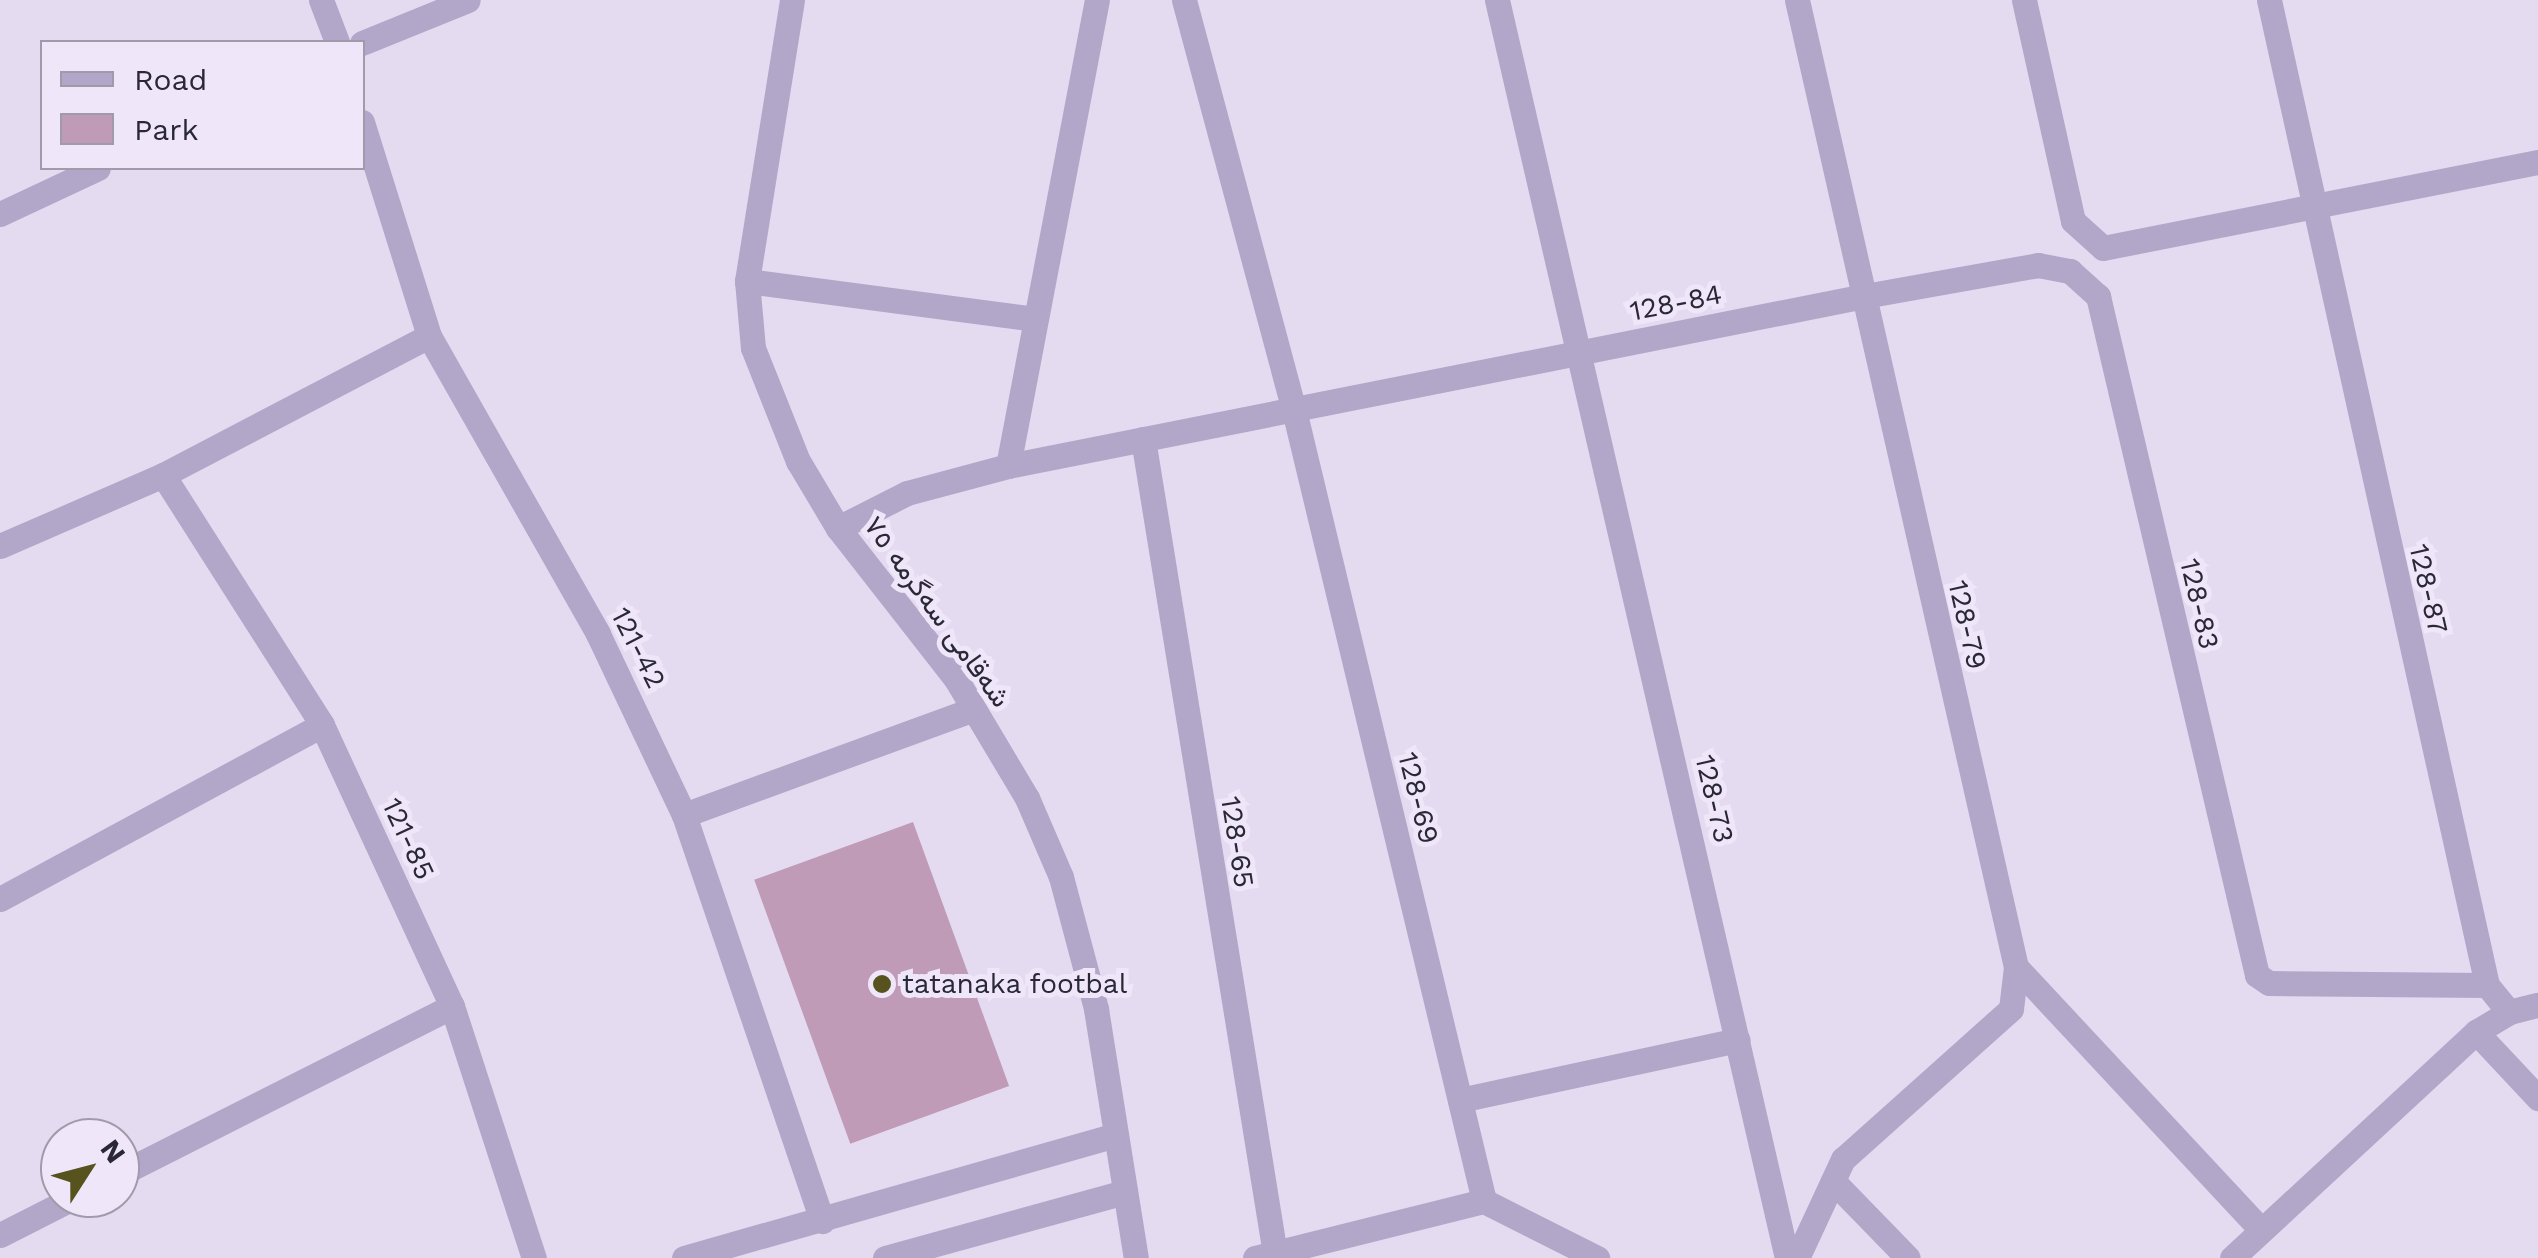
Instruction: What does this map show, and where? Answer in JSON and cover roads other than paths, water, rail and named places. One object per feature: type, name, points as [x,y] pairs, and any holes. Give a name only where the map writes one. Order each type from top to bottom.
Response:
[{"type":"street","points":[[321,0],[336,40]]},
{"type":"street","points":[[365,43],[468,0]]},
{"type":"street","name":"شەقامی سەگرمە ٧٥","points":[[792,0],[747,282],[754,348],[770,401],[838,528],[974,709],[1027,798],[1061,877],[1096,1009],[1136,1258]]},
{"type":"street","points":[[1008,466],[1097,0]]},
{"type":"street","name":"128-69","points":[[1184,0],[1294,410],[1484,1201]]},
{"type":"street","name":"128-73","points":[[1496,0],[1582,352],[1787,1258]]},
{"type":"street","name":"128-79","points":[[1796,0],[1859,296],[2016,967]]},
{"type":"street","points":[[2024,0],[2067,203],[2084,237],[2103,248],[2538,162]]},
{"type":"street","name":"128-87","points":[[2269,0],[2310,207],[2487,985]]},
{"type":"street","name":"121-42","points":[[365,132],[429,336],[598,634],[684,814],[822,1220]]},
{"type":"street","points":[[0,214],[94,170]]},
{"type":"street","name":"128-84","points":[[838,528],[907,493],[1008,466],[1859,296],[2038,264],[2070,271]]},
{"type":"street","name":"128-83","points":[[2070,271],[2098,296],[2251,962],[2269,983],[2487,985]]},
{"type":"street","points":[[747,282],[1036,319]]},
{"type":"street","points":[[0,546],[163,475],[429,336]]},
{"type":"street","name":"128-65","points":[[1144,439],[1265,1256]]},
{"type":"street","name":"121-85","points":[[163,475],[322,725],[452,1006],[534,1258]]},
{"type":"street","points":[[684,814],[974,709]]},
{"type":"street","points":[[0,899],[322,725]]},
{"type":"street","points":[[1798,1258],[1843,1159],[2011,1010],[2016,967]]},
{"type":"street","points":[[2016,967],[2260,1229]]},
{"type":"street","points":[[2487,985],[2509,1012]]},
{"type":"street","points":[[140,1164],[452,1006]]},
{"type":"street","points":[[2232,1258],[2476,1032],[2509,1012],[2538,1006]]},
{"type":"street","points":[[2476,1032],[2538,1098]]},
{"type":"street","points":[[1460,1100],[1738,1040]]},
{"type":"street","points":[[684,1258],[1116,1135]]},
{"type":"street","points":[[1834,1181],[1908,1258]]},
{"type":"street","points":[[886,1258],[1124,1192]]},
{"type":"street","points":[[1265,1256],[1484,1201],[1596,1258]]},
{"type":"street","points":[[0,1235],[40,1214]]},
{"type":"place","name":"tatanaka footbal","points":[[882,984]]}]
